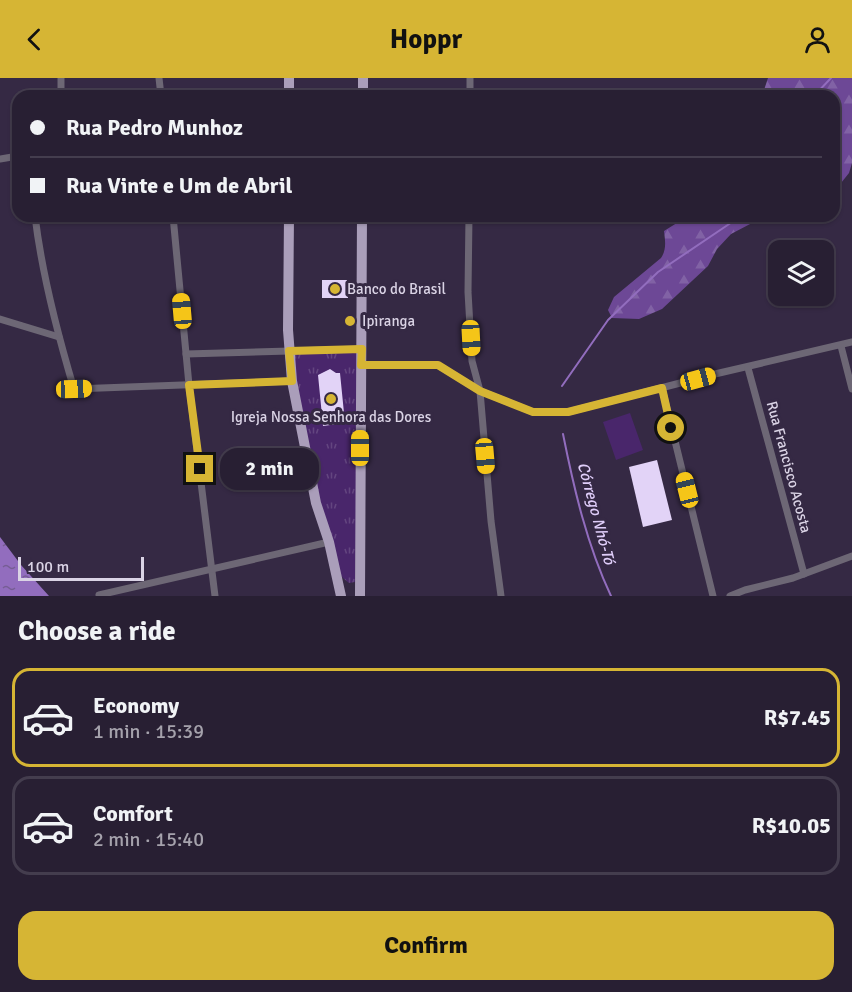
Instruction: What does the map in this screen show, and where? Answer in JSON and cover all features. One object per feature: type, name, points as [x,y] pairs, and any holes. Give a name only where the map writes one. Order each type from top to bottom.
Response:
[{"type":"main road","points":[[289,222],[289,351],[292,381],[316,503],[329,542],[341,596]]},
{"type":"main road","points":[[359,592],[362,222]]},
{"type":"street","points":[[36,222],[40,259],[74,389],[292,381]]},
{"type":"street","points":[[174,222],[189,385],[216,596]]},
{"type":"street","points":[[469,222],[468,292],[472,361],[480,391],[491,521],[501,596]]},
{"type":"street","points":[[0,319],[59,337]]},
{"type":"street","points":[[361,365],[438,365],[480,391],[533,412],[568,412],[852,342]]},
{"type":"street","points":[[841,346],[852,388]]},
{"type":"street","points":[[186,354],[362,349]]},
{"type":"street","name":"Rua Francisco Acosta","points":[[748,368],[804,574]]},
{"type":"street","points":[[662,388],[713,596]]},
{"type":"street","points":[[99,595],[212,571],[329,542]]},
{"type":"street","points":[[730,596],[804,574],[852,556]]},
{"type":"green space","points":[[768,78],[852,78],[852,163],[849,173],[841,183],[840,90],[764,90]]},
{"type":"green space","points":[[678,222],[755,222],[731,234],[717,249],[708,266],[662,309],[639,319],[612,318],[608,310],[614,297],[663,255],[664,231]]},
{"type":"green space","points":[[360,351],[355,582],[349,583],[340,574],[318,503],[292,353]]},
{"type":"green space","points":[[630,413],[643,450],[616,460],[603,422]]},
{"type":"water","points":[[0,537],[21,565],[49,596],[0,596]]},
{"type":"building","name":"Banco do Brasil","points":[[322,280],[347,280],[348,298],[322,298]]},
{"type":"building","name":"Igreja Nossa Senhora das Dores","points":[[330,369],[340,373],[345,423],[323,426],[318,375]]},
{"type":"building","points":[[657,460],[672,520],[643,527],[629,467]]},
{"type":"waterway","name":"Córrego Nhó-Tó","points":[[820,90],[831,78]]},
{"type":"waterway","name":"Córrego Nhó-Tó","points":[[562,386],[608,320],[658,272],[732,222]]},
{"type":"waterway","name":"Córrego Nhó-Tó","points":[[563,434],[582,516],[602,577],[611,596]]},
{"type":"place","name":"Banco do Brasil","points":[[335,289]]},
{"type":"place","name":"Ipiranga","points":[[350,321]]},
{"type":"place","name":"Igreja Nossa Senhora das Dores","points":[[331,399]]},
{"type":"route","points":[[200,469],[189,385],[292,381],[289,351],[362,349],[361,365],[438,365],[480,391],[533,412],[568,412],[662,388],[671,428]]}]
